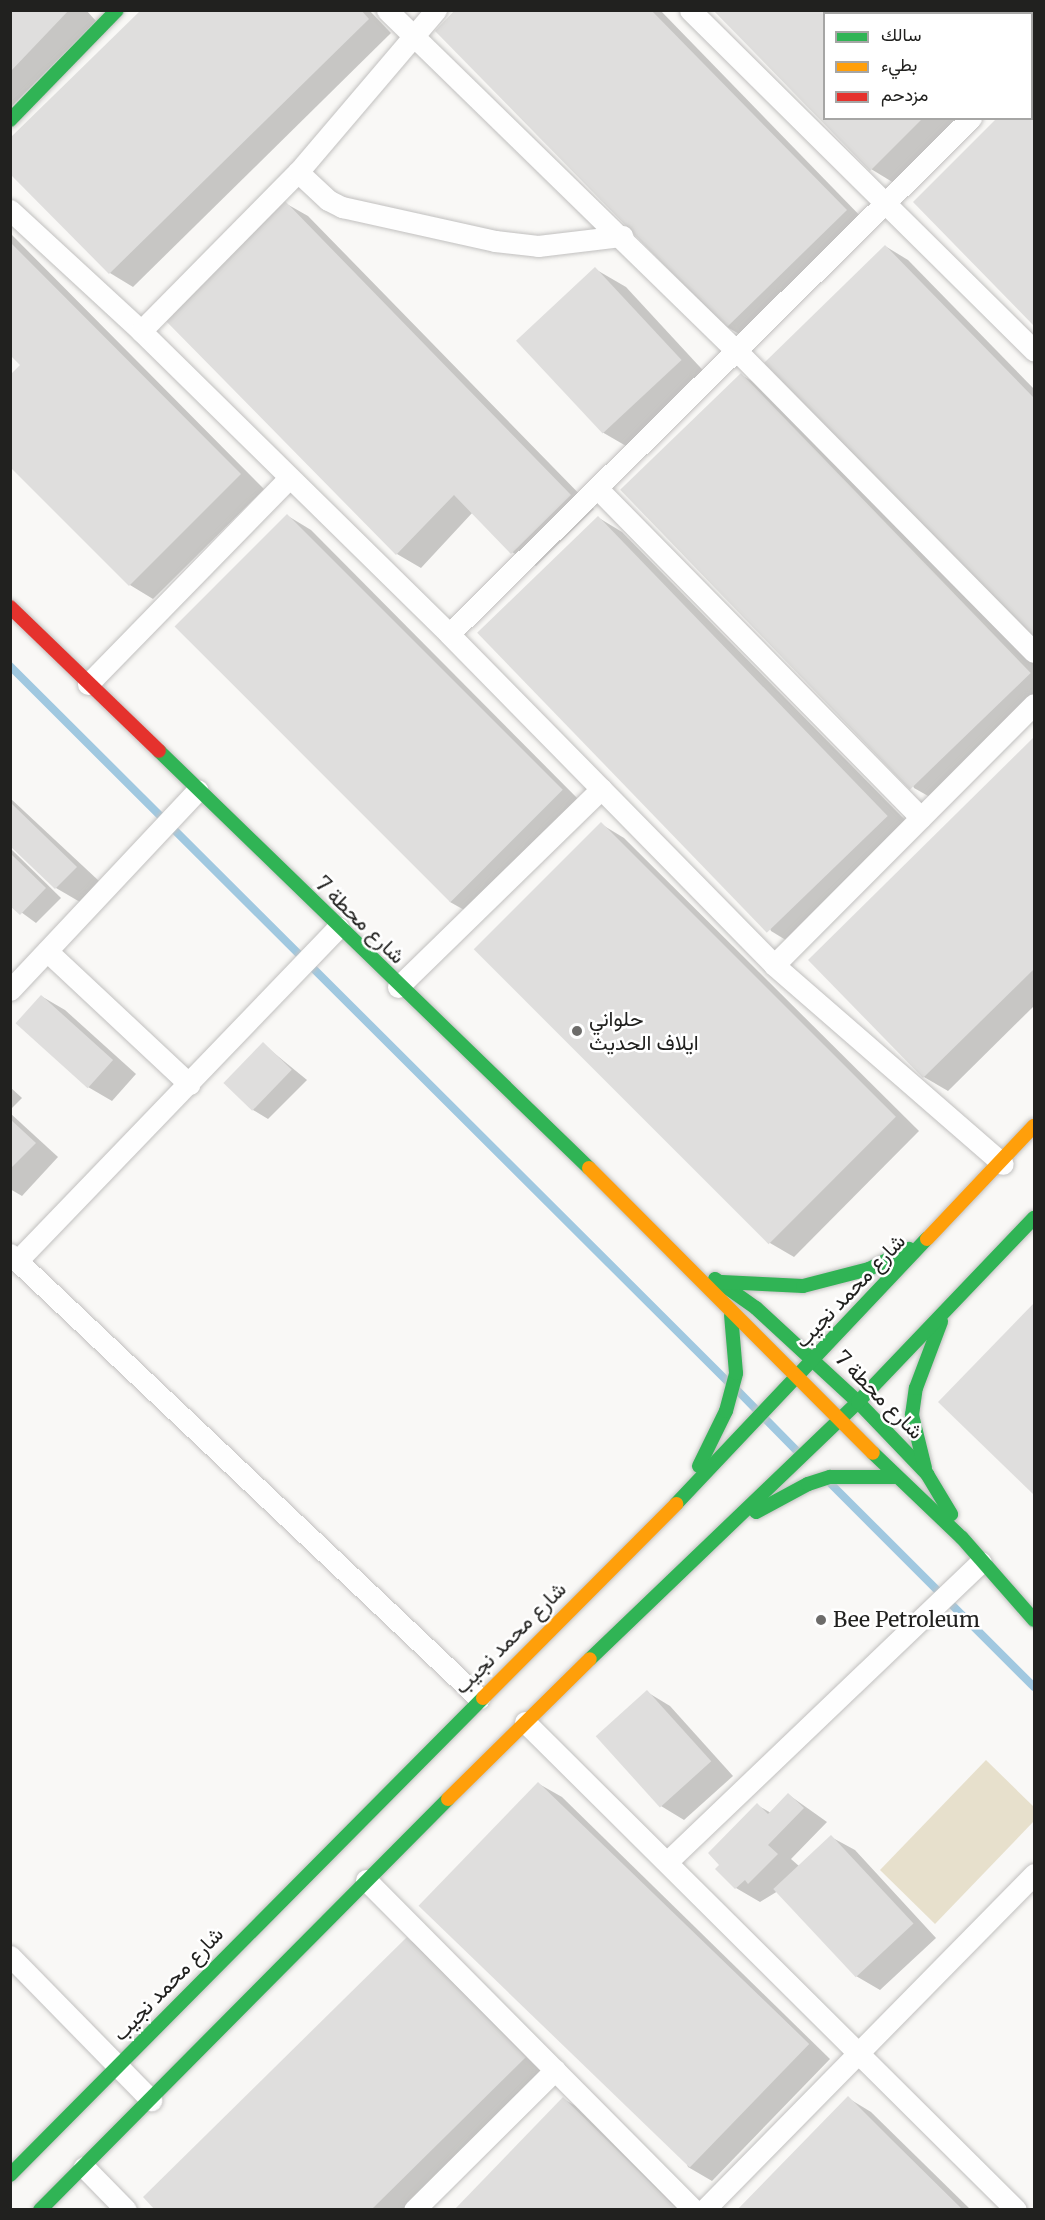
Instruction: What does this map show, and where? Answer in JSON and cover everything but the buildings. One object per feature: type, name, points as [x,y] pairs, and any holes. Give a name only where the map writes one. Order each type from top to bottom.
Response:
[{"type":"main road","points":[[10,120],[110,13]]},
{"type":"main road","name":"شارع محطة 7","points":[[11,609],[398,987],[684,1260],[731,1315],[962,1538],[1035,1620]]},
{"type":"main road","name":"شارع محمد نجيب","points":[[10,2175],[479,1698],[687,1492],[928,1239],[1003,1164],[1035,1126]]},
{"type":"main road","points":[[40,2210],[525,1722],[858,1402],[945,1309],[1034,1221]]},
{"type":"main road","points":[[720,1282],[803,1287],[869,1269],[928,1239]]},
{"type":"main road","name":"شارع محطة 7","points":[[684,1260],[720,1282],[813,1360],[858,1402],[927,1474],[962,1538]]},
{"type":"main road","points":[[927,1474],[912,1415],[916,1388],[945,1309]]},
{"type":"main road","points":[[687,1492],[726,1411],[732,1389],[737,1356],[731,1315]]},
{"type":"main road","points":[[723,1532],[808,1484],[830,1477],[897,1477]]},
{"type":"street","points":[[387,10],[411,37],[622,236],[1035,651]]},
{"type":"street","points":[[141,330],[298,171],[436,10]]},
{"type":"street","points":[[690,10],[887,201],[1035,350]]},
{"type":"street","points":[[449,634],[969,120]]},
{"type":"street","points":[[298,171],[328,200],[342,207],[495,241],[538,246],[622,236]]},
{"type":"street","points":[[10,210],[141,330],[288,479],[449,634],[774,965],[1003,1164]]},
{"type":"street","points":[[88,684],[288,479]]},
{"type":"street","points":[[597,488],[921,818]]},
{"type":"street","points":[[774,965],[1035,704]]},
{"type":"street","points":[[398,987],[601,789]]},
{"type":"street","points":[[10,990],[198,790]]},
{"type":"street","points":[[338,928],[189,1084],[14,1257],[479,1698]]},
{"type":"street","points":[[47,951],[189,1084]]},
{"type":"street","points":[[667,1863],[981,1562]]},
{"type":"street","points":[[525,1722],[1016,2210]]},
{"type":"street","points":[[704,2210],[1035,1874]]},
{"type":"street","points":[[366,1880],[694,2210]]},
{"type":"street","points":[[10,1956],[151,2100]]},
{"type":"street","points":[[414,2210],[555,2070]]},
{"type":"street","points":[[84,2167],[126,2210]]},
{"type":"shaded area","points":[[986,1760],[1034,1807],[1034,1821],[935,1924],[880,1870]]},
{"type":"waterway","points":[[10,666],[728,1382]]},
{"type":"waterway","points":[[738,1391],[798,1452]]},
{"type":"waterway","points":[[831,1484],[1034,1687]]},
{"type":"traffic: fast","points":[[10,120],[117,10]]},
{"type":"traffic: fast","points":[[159,751],[589,1168]]},
{"type":"traffic: fast","points":[[590,1659],[858,1402],[1034,1218]]},
{"type":"traffic: fast","points":[[676,1504],[927,1239]]},
{"type":"traffic: fast","points":[[722,1282],[803,1286],[869,1269],[909,1249]]},
{"type":"traffic: fast","points":[[715,1279],[756,1308],[858,1402],[927,1474],[951,1514]]},
{"type":"traffic: fast","points":[[699,1466],[726,1411],[736,1373],[731,1315]]},
{"type":"traffic: fast","points":[[925,1468],[912,1415],[916,1388],[941,1322]]},
{"type":"traffic: fast","points":[[873,1453],[962,1538],[1034,1620]]},
{"type":"traffic: fast","points":[[756,1512],[808,1484],[830,1477],[897,1477]]},
{"type":"traffic: fast","points":[[10,2175],[483,1698]]},
{"type":"traffic: fast","points":[[40,2210],[448,1799]]},
{"type":"traffic: slow","points":[[927,1239],[1034,1126]]},
{"type":"traffic: slow","points":[[589,1168],[873,1453]]},
{"type":"traffic: slow","points":[[483,1698],[676,1504]]},
{"type":"traffic: slow","points":[[448,1799],[590,1659]]},
{"type":"traffic: jam","points":[[10,607],[159,751]]},
{"type":"place","name":"حلواني ايلاف الحديث","points":[[577,1031]]},
{"type":"place","name":"Bee Petroleum","points":[[821,1620]]}]
